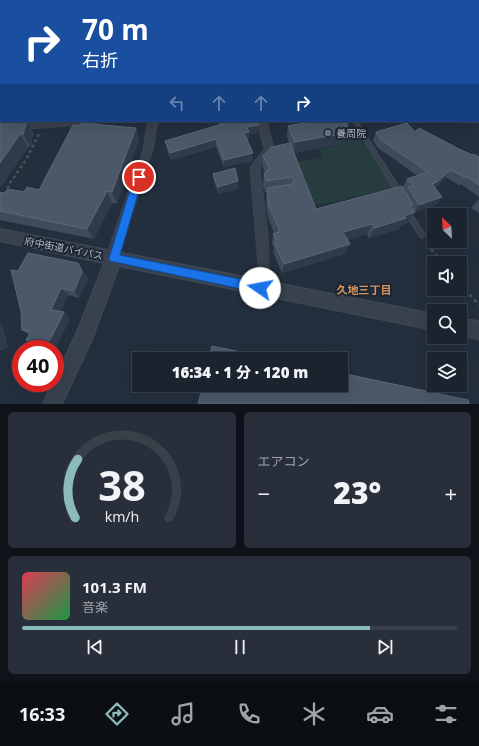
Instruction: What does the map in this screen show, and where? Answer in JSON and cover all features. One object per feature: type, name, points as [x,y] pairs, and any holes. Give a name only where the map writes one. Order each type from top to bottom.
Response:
[{"type":"street","points":[[0,128],[79,122]]},
{"type":"street","points":[[52,404],[84,338],[114,258],[116,244],[148,150],[153,122]]},
{"type":"street","points":[[260,288],[264,265],[262,197],[256,167],[269,150],[262,122]]},
{"type":"street","name":"府中街道バイパス","points":[[0,235],[427,321]]},
{"type":"street","points":[[467,328],[479,330]]},
{"type":"lane","points":[[356,122],[386,169],[403,201]]},
{"type":"lane","points":[[406,208],[422,235]]},
{"type":"path","points":[[3,198],[10,182],[26,160],[44,124]]},
{"type":"path","points":[[422,235],[437,256]]},
{"type":"path","points":[[467,292],[479,306]]},
{"type":"green space","points":[[365,136],[396,188],[310,207],[290,163],[322,157],[319,149],[343,144],[342,141]]},
{"type":"building","points":[[0,122],[27,122],[23,134],[20,134],[0,163]]},
{"type":"building","points":[[221,122],[258,122],[259,125],[247,127],[249,132],[244,133],[253,153],[224,160],[216,139],[170,153],[165,141],[222,124]]},
{"type":"building","points":[[310,122],[346,122],[348,126],[343,127],[346,133],[295,142],[288,126]]},
{"type":"building","points":[[82,123],[136,128],[112,192],[107,191],[87,229],[0,211],[0,192],[4,193],[8,189],[24,192],[27,187],[39,190],[73,125],[81,125]]},
{"type":"building","points":[[407,123],[415,132],[419,128],[459,149],[479,157],[479,185],[467,177],[466,178],[451,170],[437,182],[432,184],[442,197],[419,205],[408,187],[413,186],[407,179],[428,172],[381,140],[376,132]]},
{"type":"building","points":[[290,143],[316,209],[402,186],[413,205],[410,206],[415,212],[404,216],[406,218],[375,228],[372,224],[343,232],[350,244],[284,264],[274,242],[277,241],[273,234],[279,232],[279,229],[269,206],[267,191],[268,188],[292,184],[294,181],[292,177],[266,181],[264,173],[267,172],[266,170],[270,169],[263,156],[272,147]]},
{"type":"building","points":[[235,168],[238,181],[218,187],[213,174]]},
{"type":"building","points":[[28,253],[78,263],[82,272],[74,291],[61,288],[51,310],[64,312],[50,340],[26,340],[31,332],[22,330],[21,311],[11,270],[18,271]]},
{"type":"building","points":[[212,346],[241,352],[211,352]]},
{"type":"building","points":[[348,374],[468,400],[469,404],[198,404],[201,392],[348,392]]},
{"type":"place","name":"養周院","points":[[328,133]]},
{"type":"district","name":"久地三丁目","points":[[364,290]]},
{"type":"route","points":[[139,177],[116,244],[114,258],[260,288]]}]
